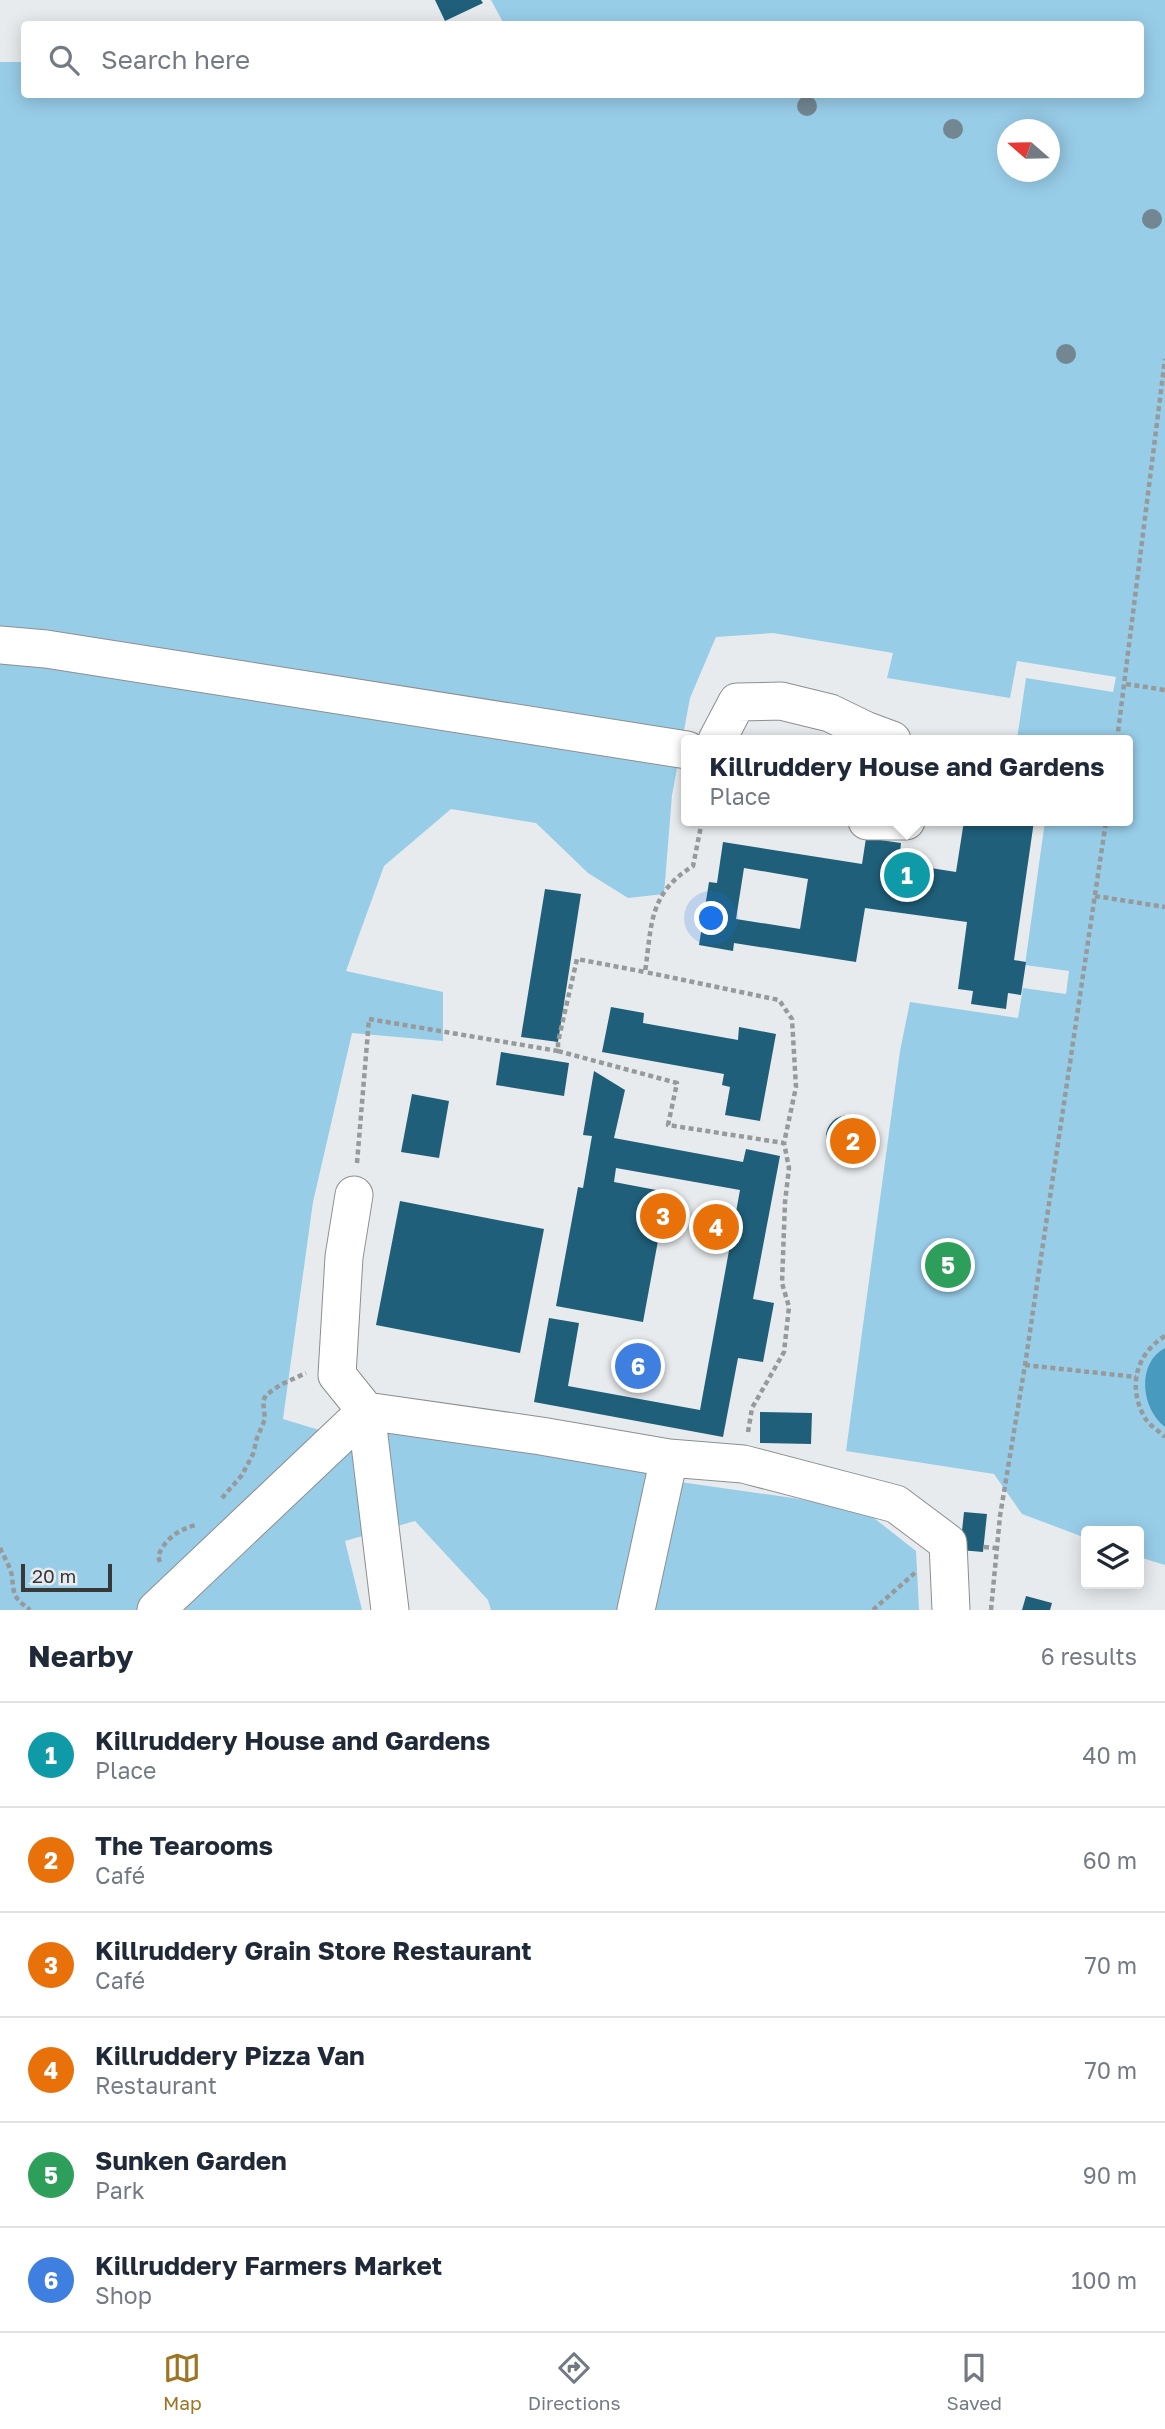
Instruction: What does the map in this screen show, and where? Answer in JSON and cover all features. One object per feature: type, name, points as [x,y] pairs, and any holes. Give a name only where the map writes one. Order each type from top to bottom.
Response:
[{"type":"lane","points":[[0,645],[46,649],[681,749]]},
{"type":"lane","points":[[720,735],[737,702],[781,701],[830,713],[879,735]]},
{"type":"lane","points":[[354,1195],[344,1256],[337,1375],[366,1411],[390,1610]]},
{"type":"lane","points":[[366,1411],[541,1436],[669,1458],[743,1464],[896,1504],[948,1543],[951,1610]]},
{"type":"lane","points":[[156,1610],[366,1411]]},
{"type":"lane","points":[[636,1610],[669,1458]]},
{"type":"path","points":[[1119,735],[1165,359]]},
{"type":"path","points":[[1126,684],[1165,690]]},
{"type":"path","points":[[645,972],[656,904],[677,877],[693,866],[701,826]]},
{"type":"path","points":[[991,1610],[996,1548],[1105,826]]},
{"type":"path","points":[[1095,896],[1165,907]]},
{"type":"path","points":[[558,1051],[577,959],[779,1000],[792,1020],[796,1087],[784,1143],[789,1168],[782,1283],[789,1307],[788,1318],[784,1352],[751,1408],[743,1464]]},
{"type":"path","points":[[354,1195],[369,1019],[558,1051],[677,1083],[668,1125],[784,1143]]},
{"type":"path","points":[[1165,1336],[1151,1345],[1136,1377],[1136,1390],[1145,1418],[1165,1437]]},
{"type":"path","points":[[218,1503],[242,1475],[253,1454],[265,1419],[263,1402],[266,1395],[293,1377],[338,1362]]},
{"type":"path","points":[[1025,1365],[1136,1377]]},
{"type":"path","points":[[161,1566],[158,1556],[175,1532],[197,1525]]},
{"type":"path","points":[[984,1547],[996,1548]]},
{"type":"path","points":[[0,1548],[12,1575],[12,1590],[18,1601],[30,1610]]},
{"type":"shaded area","points":[[491,0],[1165,0],[1165,1565],[1144,1559],[1144,1526],[1081,1526],[1081,1536],[1022,1514],[994,1474],[846,1451],[900,1051],[910,1002],[1018,1018],[1023,988],[1066,994],[1069,971],[1025,965],[1044,826],[1133,826],[1133,735],[1018,735],[1026,678],[1113,692],[1116,677],[1017,661],[1010,698],[887,678],[893,653],[773,633],[716,637],[690,698],[672,795],[664,894],[628,898],[588,873],[536,823],[451,809],[384,866],[346,971],[443,992],[443,1041],[352,1033],[313,1202],[283,1419],[372,1446],[402,1422],[555,1448],[673,1481],[865,1511],[916,1551],[919,1610],[491,1610],[488,1600],[415,1521],[345,1541],[362,1610],[0,1610],[0,62],[21,62],[21,98],[1144,98],[1144,21],[502,21]]},
{"type":"shaded area","points":[[1165,1348],[1165,1427],[1151,1409],[1145,1386],[1149,1364]]},
{"type":"building","points":[[435,0],[481,0],[483,3],[445,21]]},
{"type":"building","points":[[963,826],[1033,826],[1014,960],[1026,962],[1021,995],[1008,993],[1006,1009],[971,1004],[973,991],[958,989],[967,922],[865,908],[856,962],[734,943],[733,951],[699,945],[709,882],[717,883],[723,842],[862,864],[866,838],[901,843],[899,863],[956,872]],"holes":[[[744,868],[808,879],[800,929],[736,919]]]},
{"type":"building","points":[[545,889],[581,894],[558,1042],[521,1037]]},
{"type":"building","points":[[611,1007],[644,1013],[643,1023],[738,1040],[739,1027],[776,1034],[760,1121],[725,1115],[730,1087],[722,1085],[724,1074],[602,1052]]},
{"type":"building","points":[[501,1052],[569,1063],[564,1096],[496,1085]]},
{"type":"building","points":[[594,1071],[625,1090],[614,1138],[743,1162],[746,1149],[780,1156],[753,1299],[774,1303],[763,1362],[738,1358],[723,1437],[534,1402],[549,1318],[579,1323],[568,1386],[700,1410],[740,1190],[616,1168],[614,1182],[667,1192],[643,1322],[556,1306],[578,1187],[583,1188],[592,1136],[583,1135]]},
{"type":"building","points":[[412,1094],[449,1101],[439,1158],[401,1152]]},
{"type":"building","points":[[848,1115],[863,1122],[870,1137],[863,1152],[848,1159],[833,1152],[826,1137],[833,1122]]},
{"type":"building","points":[[400,1201],[544,1229],[520,1353],[376,1325]]},
{"type":"building","points":[[760,1412],[812,1413],[811,1444],[760,1443]]},
{"type":"building","points":[[964,1512],[987,1514],[983,1552],[960,1550]]},
{"type":"building","points":[[1026,1596],[1052,1603],[1050,1610],[1022,1610]]},
{"type":"place","name":"Killruddery House and Gardens","points":[[907,875]]},
{"type":"place","name":"The Tearooms","points":[[853,1141]]},
{"type":"place","name":"Killruddery Grain Store Restaurant","points":[[663,1216]]},
{"type":"place","name":"Killruddery Pizza Van","points":[[716,1227]]},
{"type":"place","name":"Sunken Garden","points":[[948,1265]]},
{"type":"place","name":"Killruddery Farmers Market","points":[[638,1366]]}]
